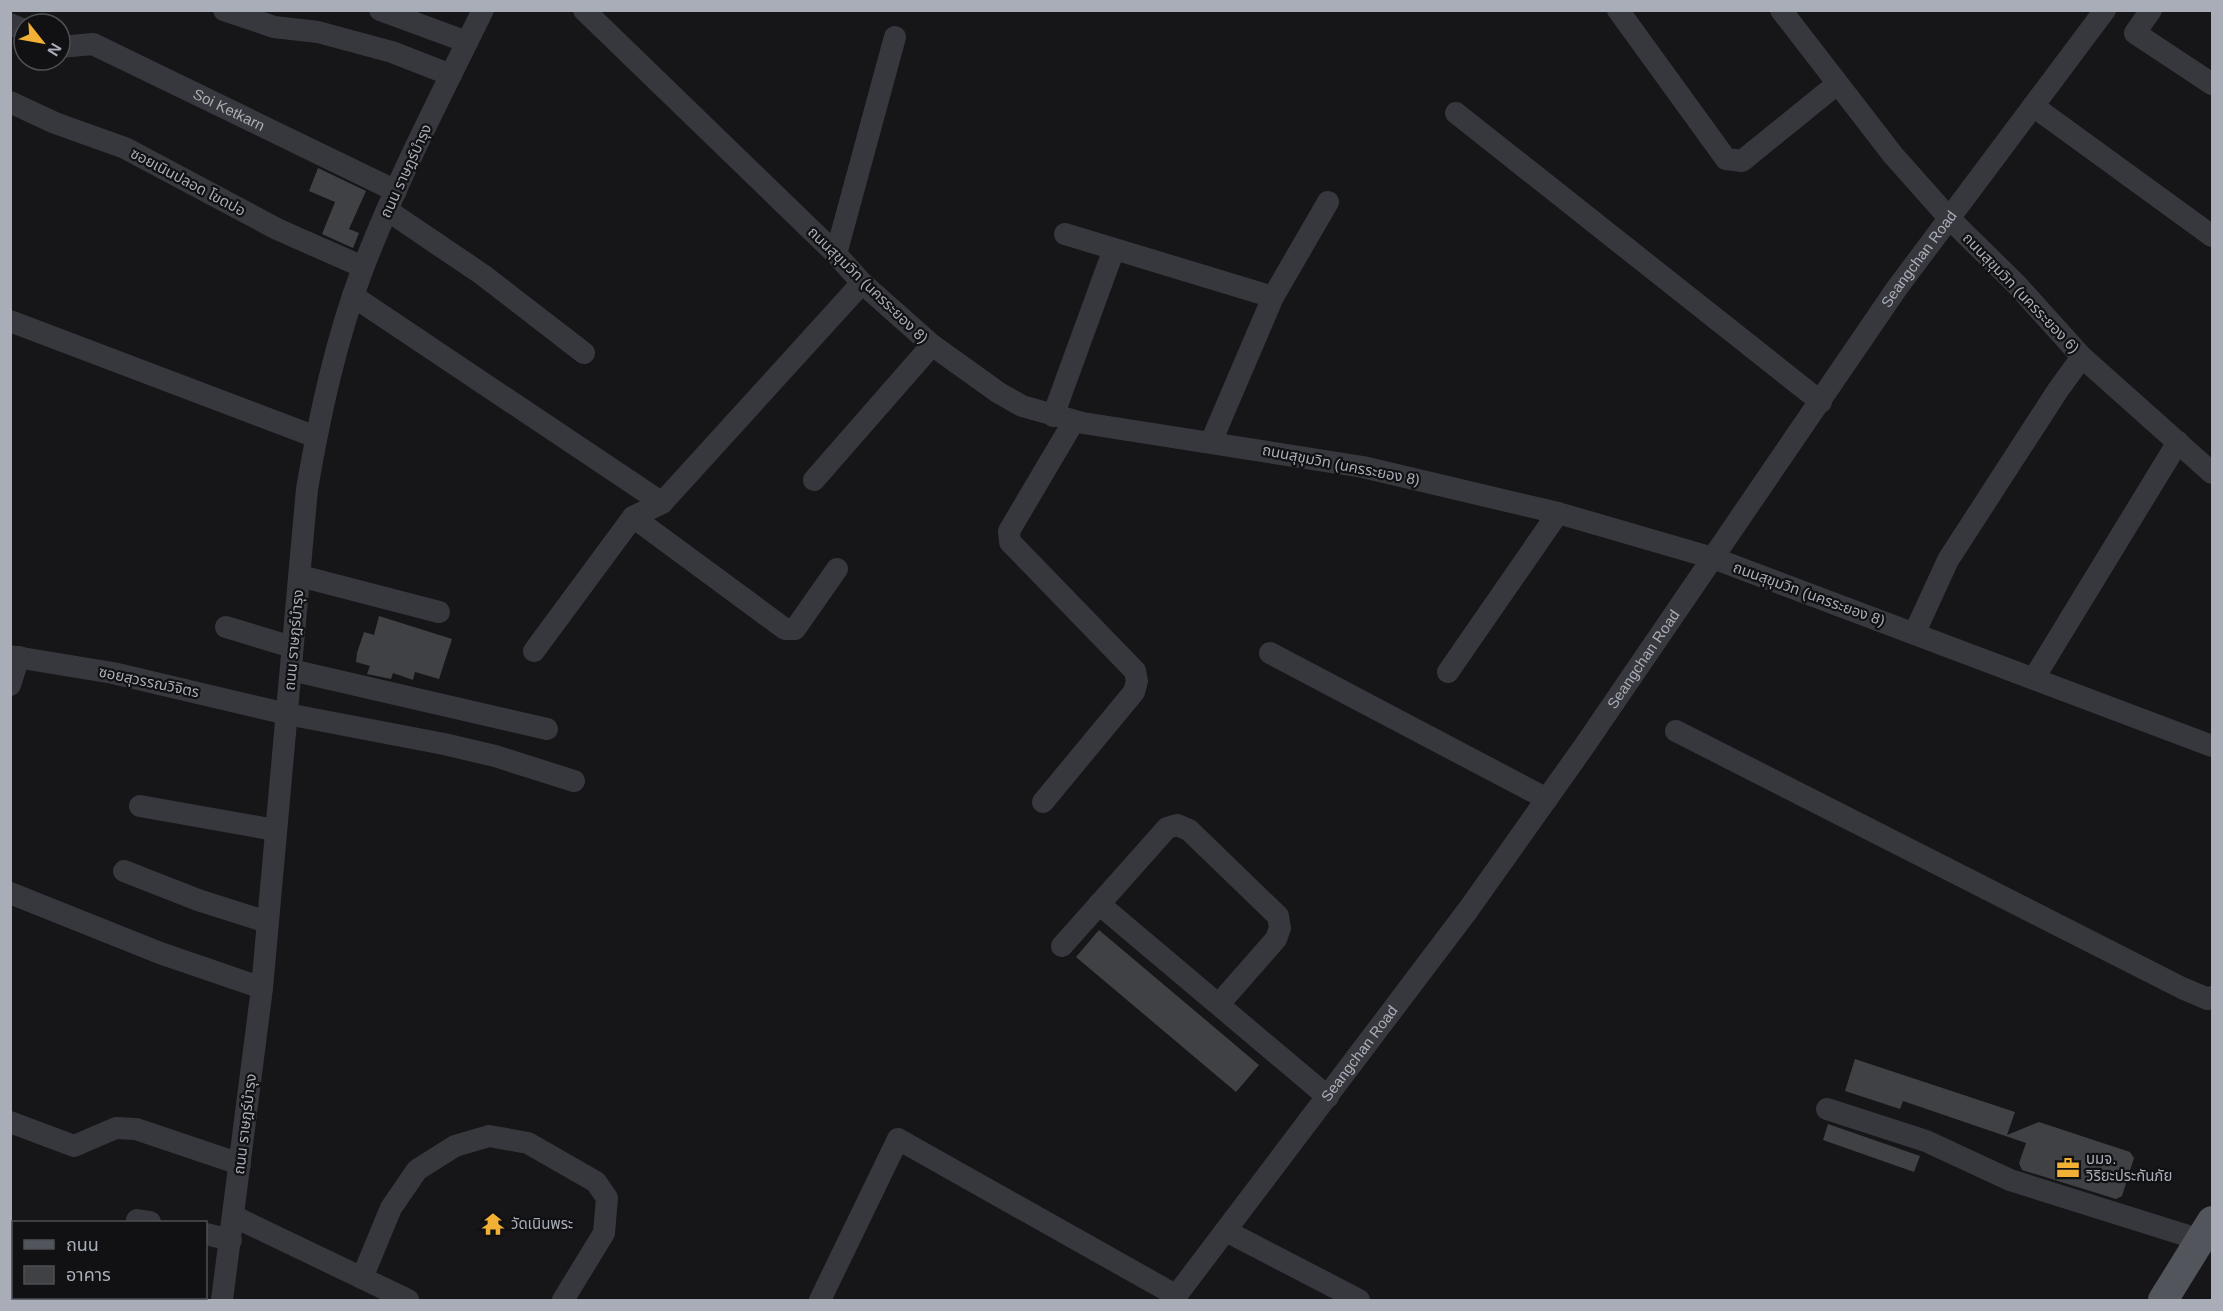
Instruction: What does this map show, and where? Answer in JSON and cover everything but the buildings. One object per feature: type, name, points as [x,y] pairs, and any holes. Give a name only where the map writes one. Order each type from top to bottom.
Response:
[{"type":"main road","points":[[2163,1300],[2207,1230]]},
{"type":"street","points":[[224,10],[274,27],[318,32],[382,50],[451,75]]},
{"type":"street","points":[[380,10],[467,42]]},
{"type":"street","name":"ถนน ราษฎร์บำรุง","points":[[222,1300],[235,1216],[262,988],[307,489],[316,437],[327,384],[363,267],[483,10]]},
{"type":"street","name":"ถนนสุขุมวิท (นครระยอง 8)","points":[[584,10],[836,254],[862,283],[932,345],[999,393],[1023,406],[1063,418],[1364,467],[1558,513],[1713,558],[1915,632],[2212,746]]},
{"type":"street","points":[[1618,10],[1726,159],[1734,162],[1742,160],[1837,84]]},
{"type":"street","name":"ถนนสุขุมวิท (นครระยอง 6)","points":[[1781,10],[1893,155],[1949,218],[2017,285],[2082,357],[2212,473]]},
{"type":"street","name":"Seangchan Road","points":[[1175,1298],[1328,1097],[1547,799],[1897,288],[2105,10]]},
{"type":"street","points":[[2151,10],[2135,33],[2212,84]]},
{"type":"street","points":[[836,254],[895,37]]},
{"type":"street","name":"Soi Ketkarn","points":[[72,46],[93,44],[392,201],[584,353]]},
{"type":"street","name":"ซอยเนินปลอด โขดปอ","points":[[10,102],[55,123],[125,148],[277,229],[363,267]]},
{"type":"street","points":[[2034,106],[2212,236]]},
{"type":"street","points":[[1456,114],[1821,402]]},
{"type":"street","points":[[1210,442],[1273,297],[1328,202]]},
{"type":"street","points":[[1065,234],[1273,297]]},
{"type":"street","points":[[1043,802],[1134,692],[1137,681],[1135,671],[1010,542],[1009,531],[1063,418],[1113,249]]},
{"type":"street","points":[[534,651],[633,518],[662,503],[862,283]]},
{"type":"street","points":[[353,296],[662,503]]},
{"type":"street","points":[[10,321],[316,437]]},
{"type":"street","points":[[814,480],[932,345]]},
{"type":"street","points":[[1915,632],[1948,560],[2058,390],[2082,357]]},
{"type":"street","points":[[2034,678],[2178,442]]},
{"type":"street","points":[[1448,672],[1558,513]]},
{"type":"street","points":[[633,518],[785,629],[795,629],[837,569]]},
{"type":"street","points":[[300,576],[439,612]]},
{"type":"street","points":[[226,627],[292,647]]},
{"type":"street","points":[[1270,653],[1547,799]]},
{"type":"street","points":[[10,685],[15,657]]},
{"type":"street","name":"ซอยสุวรรณวิจิตร","points":[[15,657],[112,673],[287,714],[444,744],[495,756],[574,781]]},
{"type":"street","points":[[291,670],[547,729]]},
{"type":"street","points":[[1676,731],[2182,988],[2208,999],[2212,997]]},
{"type":"street","points":[[141,806],[275,830]]},
{"type":"street","points":[[1062,946],[1167,828],[1177,825],[1189,830],[1278,915],[1280,928],[1276,939],[1219,1004]]},
{"type":"street","points":[[124,871],[198,900],[267,922]]},
{"type":"street","points":[[10,893],[160,952],[262,988]]},
{"type":"street","points":[[1099,904],[1328,1097]]},
{"type":"street","points":[[1827,1109],[1926,1141],[2010,1180],[2207,1230]]},
{"type":"street","points":[[10,1122],[74,1146],[116,1128],[136,1129],[240,1164]]},
{"type":"street","points":[[362,1278],[391,1208],[417,1170],[455,1146],[489,1136],[528,1143],[596,1182],[607,1198],[604,1233],[563,1300]]},
{"type":"street","points":[[820,1300],[898,1139],[1175,1298]]},
{"type":"street","points":[[235,1216],[408,1300]]},
{"type":"street","points":[[1226,1231],[1359,1300]]},
{"type":"street","points":[[207,1234],[231,1240]]},
{"type":"place","name":"บมจ. วิริยะประกันภัย","points":[[2068,1168]]},
{"type":"place","name":"วัดเนินพระ","points":[[493,1224]]}]
